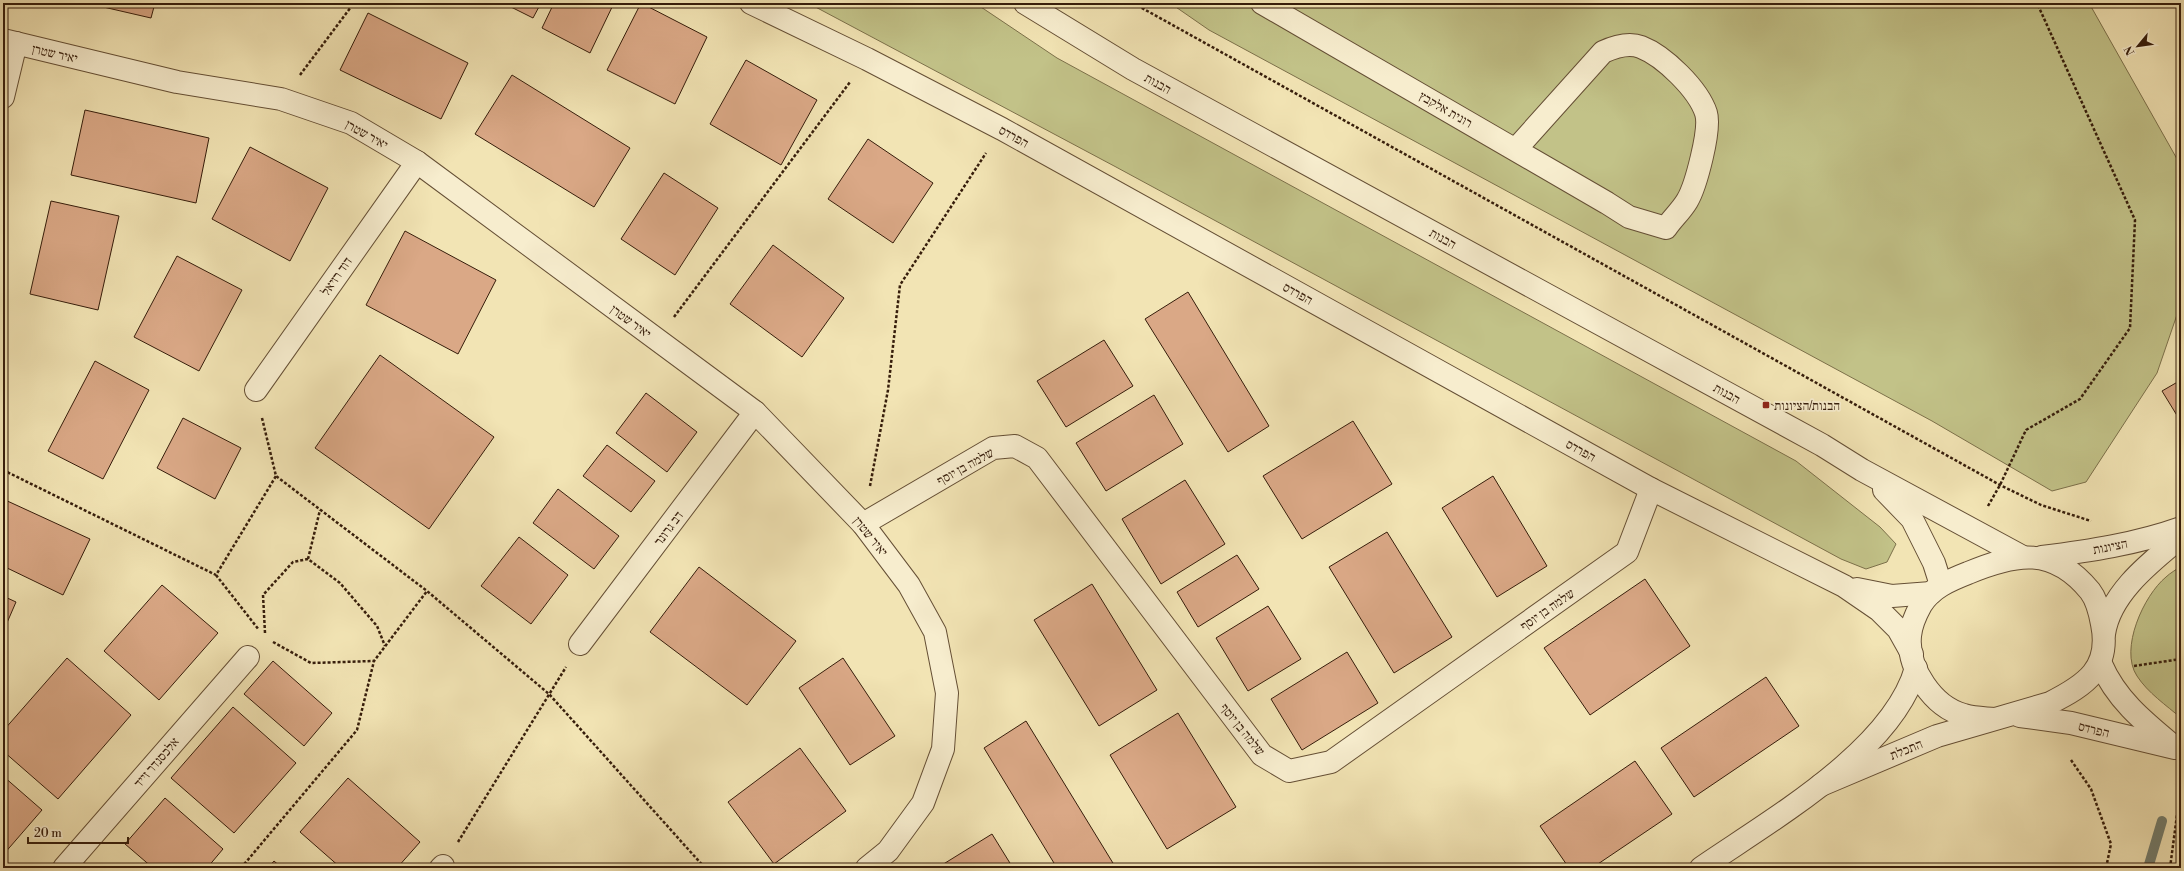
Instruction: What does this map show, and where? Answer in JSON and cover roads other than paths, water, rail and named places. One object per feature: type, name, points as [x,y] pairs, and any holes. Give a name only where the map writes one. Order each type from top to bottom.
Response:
[{"type":"street","name":"הפרדס","points":[[751,3],[867,59],[1002,129],[1651,489],[1844,586],[1879,610],[1889,619],[1906,641],[1923,683],[1934,696],[1963,715],[2071,723],[2178,750]]},
{"type":"street","name":"הבנות","points":[[1025,3],[1133,69],[1822,445],[1862,470],[1973,532],[2029,557],[2057,563],[2080,579],[2092,593],[2098,606],[2104,634]]},
{"type":"street","name":"רונית אלקבץ","points":[[1262,3],[1607,202],[1629,217],[1666,228],[1687,201],[1704,154],[1706,114],[1689,82],[1665,62],[1640,47],[1618,45],[1603,52],[1516,149]]},
{"type":"street","points":[[3,97],[9,42]]},
{"type":"street","name":"יאיר שטרן","points":[[9,42],[177,82],[281,99],[351,123],[417,162],[755,412],[863,524],[909,585],[935,632],[948,693],[943,749],[923,803],[888,851],[867,868]]},
{"type":"street","name":"דוד רזיאל","points":[[256,390],[417,162]]},
{"type":"street","name":"דב גרונר","points":[[580,644],[755,412]]},
{"type":"street","name":"שלמה בן יוסף","points":[[863,524],[993,448],[1015,446],[1037,458],[1262,755],[1289,771],[1331,762],[1627,552],[1651,489]]},
{"type":"street","name":"הבנות","points":[[1862,470],[1912,519],[1934,563],[1936,589]]},
{"type":"street","name":"הציונות","points":[[1936,589],[1976,570],[2029,557],[2113,546],[2156,537],[2181,528]]},
{"type":"street","points":[[2102,667],[2104,634],[2106,624],[2114,606],[2139,574],[2181,537]]},
{"type":"street","name":"הפרדס","points":[[1844,586],[1892,596],[1936,589]]},
{"type":"street","points":[[1914,661],[1910,636],[1914,619],[1922,604],[1936,589]]},
{"type":"street","name":"אלכסנדר זייד","points":[[64,868],[248,657]]},
{"type":"street","name":"התכלת","points":[[1701,868],[1821,785],[1866,746],[1904,698],[1912,684],[1914,661]]},
{"type":"street","name":"הפרדס","points":[[2102,667],[2120,698],[2136,715],[2178,750]]},
{"type":"street","name":"התכלת","points":[[1821,785],[1937,736],[2050,703],[2066,695],[2102,667]]},
{"type":"waterway","points":[[2148,868],[2162,821]]},
{"type":"place","name":"הבנות/הציונות","points":[[1766,405]]}]
